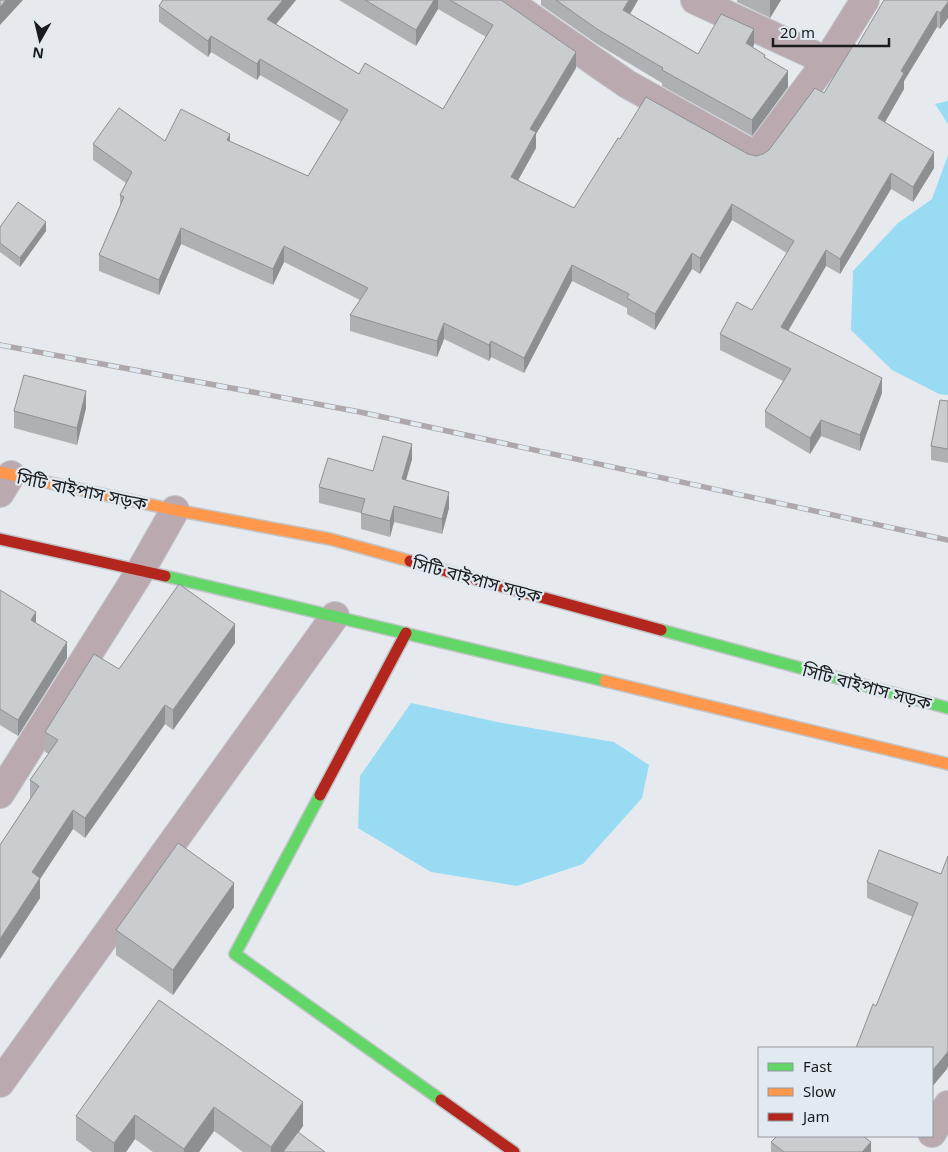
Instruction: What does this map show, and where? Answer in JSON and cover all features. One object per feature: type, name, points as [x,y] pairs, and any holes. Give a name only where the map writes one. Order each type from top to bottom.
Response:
[{"type":"main road","name":"সিটি বাইপাস সড়ক","points":[[4,480],[330,539],[948,708]]},
{"type":"main road","points":[[0,539],[142,570],[948,764]]},
{"type":"main road","points":[[406,633],[235,954],[514,1152]]},
{"type":"street","points":[[506,0],[627,84],[756,156],[827,61],[865,0]]},
{"type":"street","points":[[695,0],[827,61]]},
{"type":"street","points":[[0,794],[142,570],[175,510]]},
{"type":"street","points":[[0,1083],[335,616]]},
{"type":"street","points":[[933,1131],[948,1105]]},
{"type":"street","points":[[921,1152],[929,1137]]},
{"type":"water","points":[[948,101],[948,124],[935,104]]},
{"type":"water","points":[[948,155],[948,395],[939,394],[892,370],[851,330],[853,271],[898,223],[932,199]]},
{"type":"water","points":[[411,703],[502,723],[614,742],[649,765],[642,798],[583,864],[517,886],[431,872],[358,828],[360,776]]},
{"type":"building","points":[[0,0],[6,0],[0,7]]},
{"type":"building","points":[[163,0],[283,0],[267,19],[359,74],[365,63],[443,109],[493,25],[450,0],[501,0],[576,52],[530,129],[536,132],[511,177],[574,208],[646,97],[748,154],[756,156],[763,154],[769,150],[815,88],[824,93],[854,44],[857,46],[884,0],[948,0],[940,13],[937,11],[901,71],[904,73],[878,118],[934,152],[913,187],[891,173],[840,259],[826,250],[781,327],[882,378],[860,435],[821,420],[810,438],[765,411],[791,369],[720,334],[737,302],[752,310],[794,241],[732,204],[700,258],[692,253],[655,314],[627,298],[629,294],[572,265],[524,358],[491,341],[489,345],[444,323],[437,341],[350,315],[368,288],[284,246],[273,269],[181,228],[159,280],[99,255],[124,197],[120,195],[132,172],[93,144],[119,108],[165,141],[181,109],[230,134],[227,140],[308,176],[348,110],[260,59],[257,64],[211,36],[208,41],[159,6]]},
{"type":"building","points":[[365,0],[434,0],[416,30]]},
{"type":"building","points":[[556,0],[629,0],[623,10],[698,54],[721,14],[754,29],[746,43],[765,55],[764,57],[788,71],[752,120],[662,70],[663,68],[597,29]]},
{"type":"building","points":[[18,202],[46,222],[20,258],[0,243],[0,227]]},
{"type":"building","points":[[24,375],[86,391],[77,428],[14,411]]},
{"type":"building","points":[[940,400],[948,401],[948,449],[931,446]]},
{"type":"building","points":[[383,436],[412,444],[402,479],[449,492],[442,519],[394,506],[390,521],[361,513],[365,499],[319,487],[328,458],[373,471]]},
{"type":"building","points":[[179,584],[235,624],[173,710],[165,705],[85,818],[73,810],[32,872],[40,878],[0,939],[0,845],[39,786],[30,780],[58,740],[45,732],[94,654],[119,669]]},
{"type":"building","points":[[0,590],[36,612],[31,620],[67,642],[18,720],[0,709]]},
{"type":"building","points":[[178,843],[234,883],[173,970],[116,930]]},
{"type":"building","points":[[879,850],[941,874],[948,856],[948,1050],[933,1070],[933,1047],[856,1047],[873,1004],[876,1006],[918,903],[867,882]]},
{"type":"building","points":[[159,1000],[303,1102],[271,1147],[214,1107],[184,1149],[135,1115],[114,1143],[76,1116]]},
{"type":"building","points":[[298,1132],[325,1152],[283,1152]]},
{"type":"building","points":[[776,1137],[864,1137],[871,1142],[862,1152],[784,1152],[771,1142]]},
{"type":"railway","points":[[0,345],[360,412],[948,540]]},
{"type":"traffic: fast","points":[[165,576],[605,681]]},
{"type":"traffic: fast","points":[[661,630],[948,708]]},
{"type":"traffic: fast","points":[[320,795],[235,954],[441,1100]]},
{"type":"traffic: slow","points":[[0,472],[175,510],[330,539],[410,561]]},
{"type":"traffic: slow","points":[[605,681],[948,764]]},
{"type":"traffic: jam","points":[[0,539],[165,576]]},
{"type":"traffic: jam","points":[[410,561],[661,630]]},
{"type":"traffic: jam","points":[[320,795],[406,633]]},
{"type":"traffic: jam","points":[[441,1100],[514,1152]]}]
